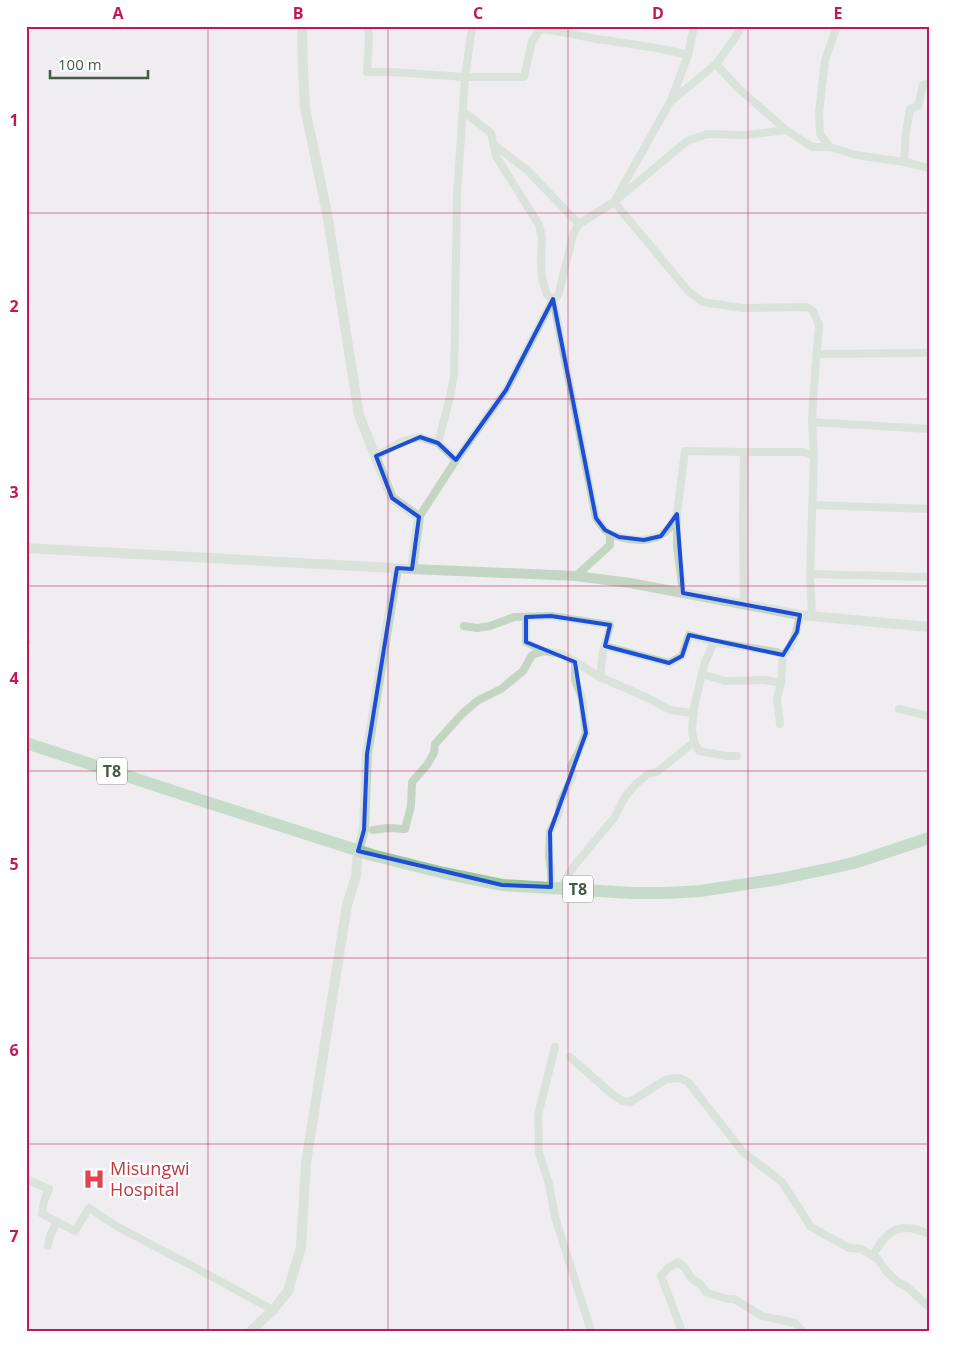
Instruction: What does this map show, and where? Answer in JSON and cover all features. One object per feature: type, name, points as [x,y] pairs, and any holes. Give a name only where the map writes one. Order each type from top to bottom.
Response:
[{"type":"highway","name":"T8","points":[[26,742],[358,851],[444,873],[502,884],[632,893],[667,893],[700,890],[832,868],[857,862],[929,838]]},
{"type":"street","points":[[302,26],[306,108],[327,213],[359,415],[392,498],[419,517]]},
{"type":"street","points":[[368,26],[366,72],[465,77],[524,77],[532,40],[540,29],[557,30],[596,39],[652,46],[688,55]]},
{"type":"street","points":[[614,202],[670,102],[688,55],[694,26]]},
{"type":"street","points":[[670,102],[716,64],[735,38],[741,26]]},
{"type":"street","points":[[830,147],[820,134],[819,113],[825,60],[837,26]]},
{"type":"street","points":[[438,443],[454,376],[457,196],[465,77],[472,28]]},
{"type":"street","points":[[716,64],[738,88],[786,130],[812,147],[830,147],[856,155],[904,162],[929,168]]},
{"type":"street","points":[[904,162],[910,109],[918,106],[923,85],[929,83]]},
{"type":"street","points":[[464,112],[492,133],[496,156],[539,225],[542,237],[542,278],[547,295],[553,299],[596,518],[610,534],[629,540],[644,540],[661,536],[671,526],[677,514]]},
{"type":"street","points":[[412,569],[419,517],[456,460],[506,390],[553,299],[559,293],[573,234],[579,224],[614,202],[687,141],[707,134],[746,135],[786,130]]},
{"type":"street","points":[[494,145],[526,169],[579,224]]},
{"type":"street","points":[[614,202],[689,292],[703,302],[742,308],[807,307],[813,311],[819,325],[812,422],[814,456],[810,574],[812,616]]},
{"type":"street","points":[[816,354],[929,353]]},
{"type":"street","points":[[812,422],[929,429]]},
{"type":"street","points":[[376,456],[403,441],[420,437],[438,443],[456,460]]},
{"type":"street","points":[[683,593],[677,546],[677,514],[685,450],[804,452],[814,456]]},
{"type":"street","points":[[744,452],[744,604]]},
{"type":"street","points":[[812,505],[929,509]]},
{"type":"street","points":[[576,576],[610,545],[610,534]]},
{"type":"street","points":[[26,548],[576,576],[630,583],[800,615],[929,627]]},
{"type":"street","points":[[251,1331],[273,1310],[288,1292],[301,1248],[306,1163],[347,905],[356,876],[358,851],[364,830],[367,754],[397,568]]},
{"type":"street","points":[[810,574],[929,577]]},
{"type":"street","points":[[780,724],[777,699],[781,682],[783,655],[788,650],[797,632],[800,615]]},
{"type":"street","points":[[464,626],[478,628],[490,626],[514,617],[551,616],[610,625],[603,651],[600,677]]},
{"type":"street","points":[[526,617],[526,642],[544,651],[562,654],[600,677],[670,710],[694,713]]},
{"type":"street","points":[[605,646],[669,663],[682,656],[689,635],[714,642],[776,652],[783,655]]},
{"type":"street","points":[[714,642],[705,662],[694,713],[692,731],[694,742],[699,751],[737,756]]},
{"type":"street","points":[[373,830],[387,828],[405,829],[411,806],[412,782],[427,765],[434,753],[435,744],[462,714],[478,701],[501,689],[523,671],[532,655],[544,651]]},
{"type":"street","points":[[556,888],[549,857],[550,832],[559,813],[560,803],[573,775],[571,766],[586,733],[582,698],[575,680],[575,662]]},
{"type":"street","points":[[702,674],[726,681],[764,680],[781,682]]},
{"type":"street","points":[[899,710],[929,716]]},
{"type":"street","points":[[556,888],[614,818],[636,784],[648,774],[657,772],[694,742]]},
{"type":"street","points":[[555,1047],[538,1115],[539,1153],[549,1184],[555,1217],[591,1331]]},
{"type":"street","points":[[570,1057],[613,1095],[623,1101],[630,1102],[666,1079],[680,1078],[688,1082],[743,1152],[782,1182],[811,1227],[849,1248],[861,1249],[873,1255],[887,1272],[929,1307]]},
{"type":"street","points":[[26,1179],[49,1190],[44,1201],[42,1214],[57,1222],[75,1231],[89,1208],[118,1227],[273,1310]]},
{"type":"street","points":[[48,1246],[50,1236],[57,1222]]},
{"type":"street","points":[[873,1255],[882,1241],[898,1229],[907,1227],[929,1234]]},
{"type":"street","points":[[682,1331],[662,1276],[668,1268],[678,1262],[707,1293],[728,1300],[734,1299],[762,1316],[794,1323],[803,1331]]},
{"type":"highlighted area","points":[[553,299],[596,518],[605,530],[619,537],[644,540],[661,536],[677,514],[683,593],[800,615],[797,632],[783,655],[689,635],[682,656],[669,663],[605,646],[610,625],[551,616],[526,617],[526,642],[575,662],[586,733],[550,832],[551,887],[502,885],[358,851],[364,830],[367,754],[397,568],[412,569],[419,517],[392,498],[376,456],[420,437],[438,443],[456,460],[506,390]]},
{"type":"waterway","points":[[26,632],[30,643]]},
{"type":"place","name":"Misungwi Hospital","points":[[94,1179]]}]
